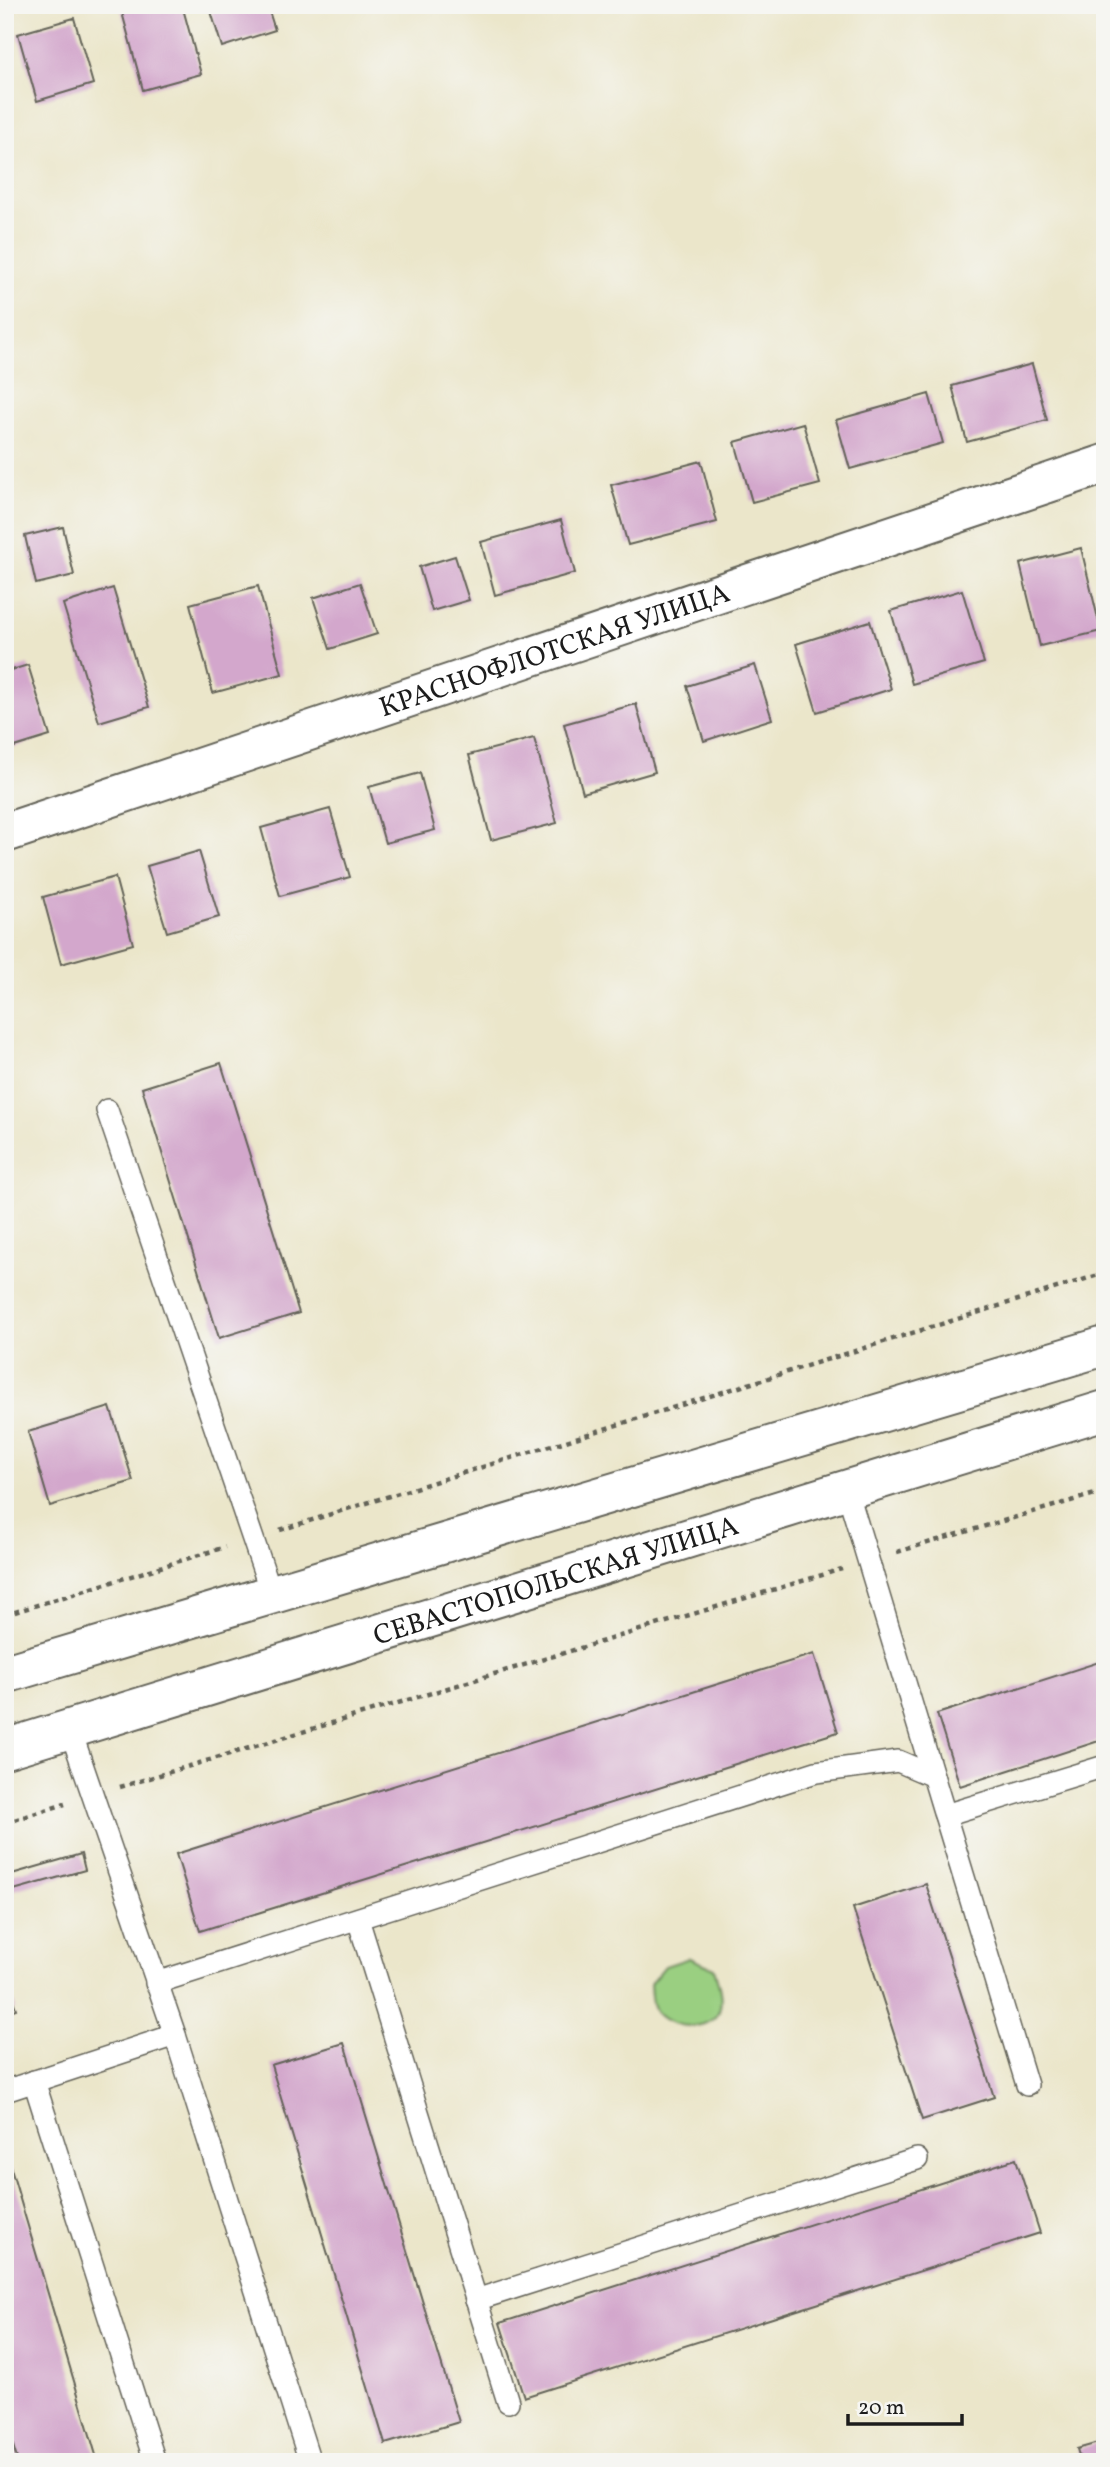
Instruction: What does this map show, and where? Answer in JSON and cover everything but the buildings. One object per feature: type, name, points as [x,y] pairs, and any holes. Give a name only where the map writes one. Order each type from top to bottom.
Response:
[{"type":"street","name":"КРАСНОФЛОТСКАЯ УЛИЦА","points":[[5,833],[1105,464]]},
{"type":"street","points":[[5,1674],[1105,1346]]},
{"type":"street","name":"СЕВАСТОПОЛЬСКАЯ УЛИЦА","points":[[5,1749],[1105,1410]]},
{"type":"lane","points":[[107,1110],[272,1595]]},
{"type":"lane","points":[[847,1490],[1027,2085]]},
{"type":"lane","points":[[70,1729],[175,2035],[310,2462]]},
{"type":"lane","points":[[156,1983],[816,1772],[898,1761],[933,1776]]},
{"type":"lane","points":[[944,1815],[1105,1766]]},
{"type":"lane","points":[[358,1919],[508,2402]]},
{"type":"lane","points":[[5,2091],[175,2035]]},
{"type":"lane","points":[[34,2081],[155,2462]]},
{"type":"lane","points":[[476,2300],[917,2159]]},
{"type":"path","points":[[270,1533],[1105,1273]]},
{"type":"path","points":[[5,1823],[261,1742],[1105,1491]]},
{"type":"path","points":[[5,1615],[230,1545]]},
{"type":"green space","points":[[689,1958],[714,1968],[721,1998],[720,2007],[710,2021],[684,2026],[666,2020],[656,2012],[652,2005],[650,1984],[665,1966]]}]
